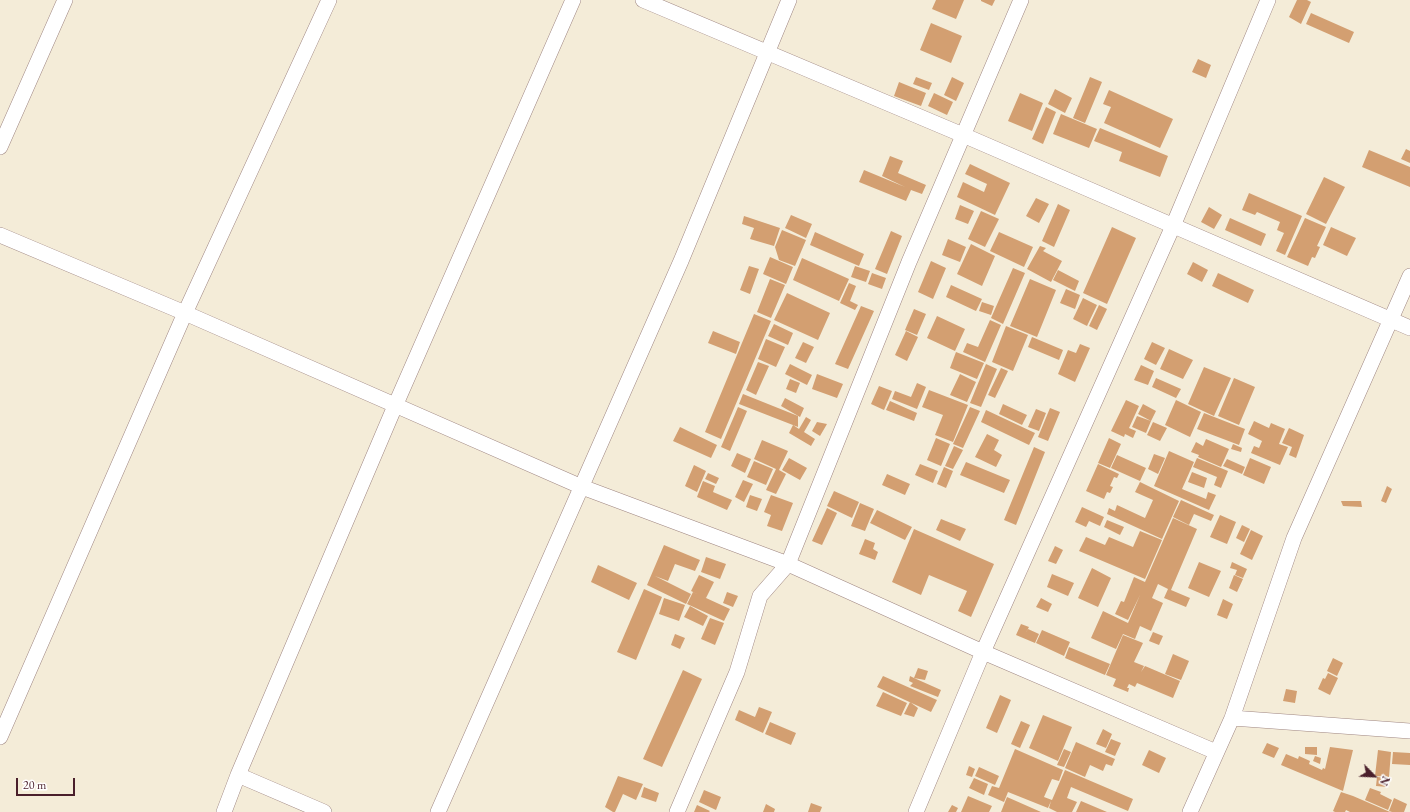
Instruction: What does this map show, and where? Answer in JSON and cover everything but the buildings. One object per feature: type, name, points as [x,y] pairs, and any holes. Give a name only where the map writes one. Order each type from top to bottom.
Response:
[{"type":"street","points":[[0,147],[65,0]]},
{"type":"street","points":[[0,737],[185,313],[328,0]]},
{"type":"street","points":[[224,812],[238,775],[395,406],[573,0]]},
{"type":"street","points":[[643,0],[963,135],[1410,328]]},
{"type":"street","points":[[438,812],[681,261],[789,0]]},
{"type":"street","points":[[677,812],[737,672],[760,596],[788,564],[909,262],[1021,0]]},
{"type":"street","points":[[916,812],[983,652],[1173,226],[1268,0]]},
{"type":"street","points":[[0,235],[185,313],[582,487],[788,564],[983,652],[1216,752]]},
{"type":"street","points":[[1190,812],[1232,718],[1294,538],[1410,276]]},
{"type":"street","points":[[1232,718],[1410,731]]},
{"type":"street","points":[[238,775],[324,812]]}]
